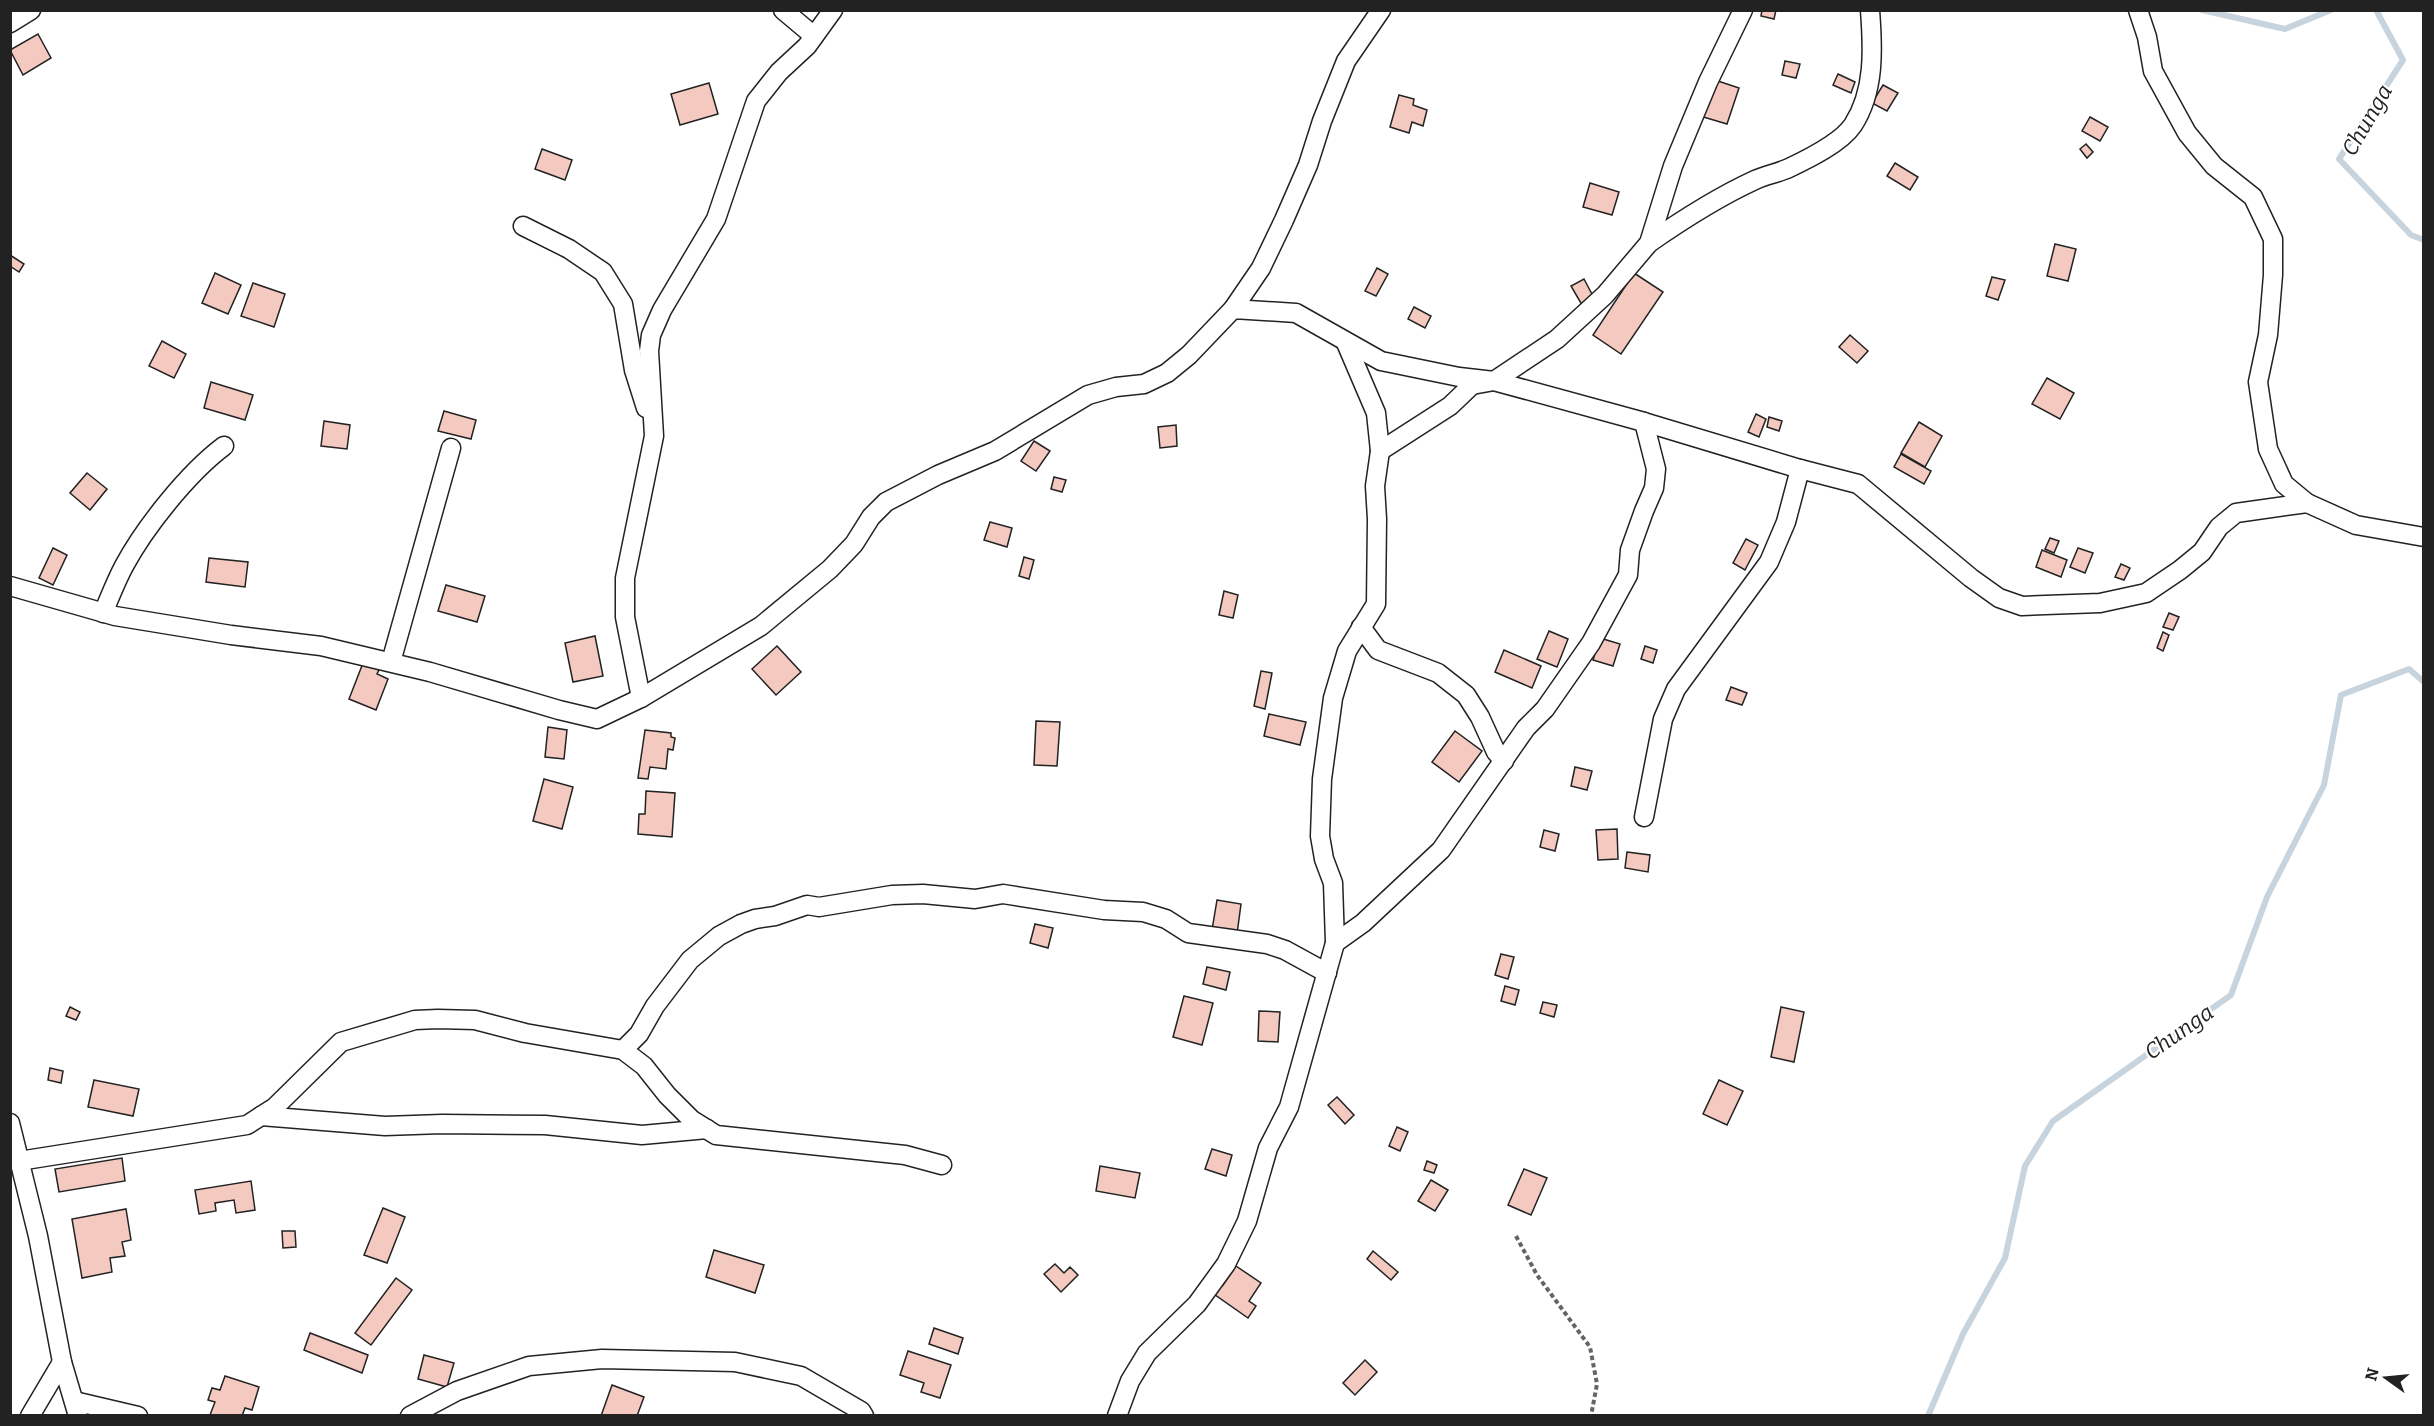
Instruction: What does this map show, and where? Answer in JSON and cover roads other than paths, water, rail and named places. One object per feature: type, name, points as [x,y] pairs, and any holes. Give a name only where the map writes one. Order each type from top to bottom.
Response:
[{"type":"street","points":[[10,23],[31,10]]},
{"type":"street","points":[[783,10],[814,36]]},
{"type":"street","points":[[641,698],[625,617],[625,578],[654,436],[649,351],[651,335],[662,310],[716,219],[756,101],[779,72],[814,36],[833,10]]},
{"type":"street","points":[[10,586],[103,613],[231,635],[321,646],[597,719],[641,698],[761,626],[830,569],[854,544],[871,517],[886,502],[938,475],[995,451],[1088,395],[1116,387],[1144,384],[1167,373],[1189,356],[1233,309],[1261,268],[1308,165],[1322,121],[1346,61],[1381,10]]},
{"type":"street","points":[[1649,243],[1673,166],[1708,82],[1743,10]]},
{"type":"street","points":[[1380,452],[1450,406],[1472,385],[1494,381],[1557,339],[1605,295],[1649,243],[1679,222],[1755,180],[1788,169],[1830,146],[1852,127],[1868,93],[1873,47],[1870,10]]},
{"type":"street","points":[[2138,10],[2147,37],[2153,71],[2182,124],[2214,166],[2253,197],[2273,240],[2273,275],[2268,334],[2258,382],[2268,449],[2284,484],[2307,503],[2356,525],[2424,537]]},
{"type":"street","points":[[523,226],[569,249],[603,272],[623,304],[634,370],[654,436]]},
{"type":"street","points":[[1233,309],[1296,313],[1381,362],[1459,377],[1494,381],[1644,422],[1800,470],[1858,484],[1971,578],[1999,598],[2022,606],[2100,603],[2146,593],[2202,552],[2219,527],[2236,513],[2307,503]]},
{"type":"street","points":[[1117,1416],[1130,1380],[1147,1353],[1197,1304],[1226,1264],[1247,1221],[1268,1148],[1289,1107],[1335,943],[1332,883],[1324,859],[1320,836],[1321,790],[1334,698],[1347,651],[1376,604],[1375,486],[1380,452],[1376,413],[1346,343]]},
{"type":"street","points":[[1335,943],[1363,923],[1441,850],[1526,728],[1545,709],[1585,652],[1628,575],[1630,550],[1654,488],[1656,470],[1644,422]]},
{"type":"street","points":[[103,613],[124,565],[157,518],[190,477],[224,446]]},
{"type":"street","points":[[391,663],[451,448]]},
{"type":"street","points":[[1644,817],[1663,719],[1676,689],[1769,562],[1786,522],[1800,470]]},
{"type":"street","points":[[1361,627],[1378,650],[1438,673],[1466,695],[1480,717],[1496,752],[1504,761]]},
{"type":"street","points":[[623,1050],[639,1034],[656,1006],[690,960],[719,936],[741,924],[807,905],[819,907],[892,895],[923,894],[975,899],[1003,894],[1104,910],[1143,912],[1166,919],[1188,933],[1267,944],[1285,950],[1327,973]]},
{"type":"street","points":[[19,1161],[247,1125],[275,1107],[341,1042],[415,1020],[475,1020],[525,1033],[623,1050],[644,1066],[667,1095],[692,1120],[716,1135],[905,1155],[942,1165]]},
{"type":"street","points":[[261,1116],[385,1126],[545,1125],[642,1135],[707,1129]]},
{"type":"street","points":[[10,1123],[38,1236],[62,1362],[76,1408],[138,1416]]},
{"type":"street","points":[[410,1416],[457,1390],[529,1366],[602,1359],[735,1362],[790,1373],[801,1376],[861,1411],[864,1416]]},
{"type":"street","points":[[30,1416],[62,1362]]},
{"type":"waterway","name":"Chunga","points":[[2202,10],[2285,29],[2331,10]]},
{"type":"waterway","name":"Chunga","points":[[2376,10],[2403,60],[2339,159],[2411,235],[2424,240]]},
{"type":"waterway","name":"Chunga","points":[[1928,1416],[1963,1334],[2005,1258],[2025,1166],[2053,1121],[2231,995],[2267,897],[2324,785],[2341,695],[2409,669],[2424,682]]}]
